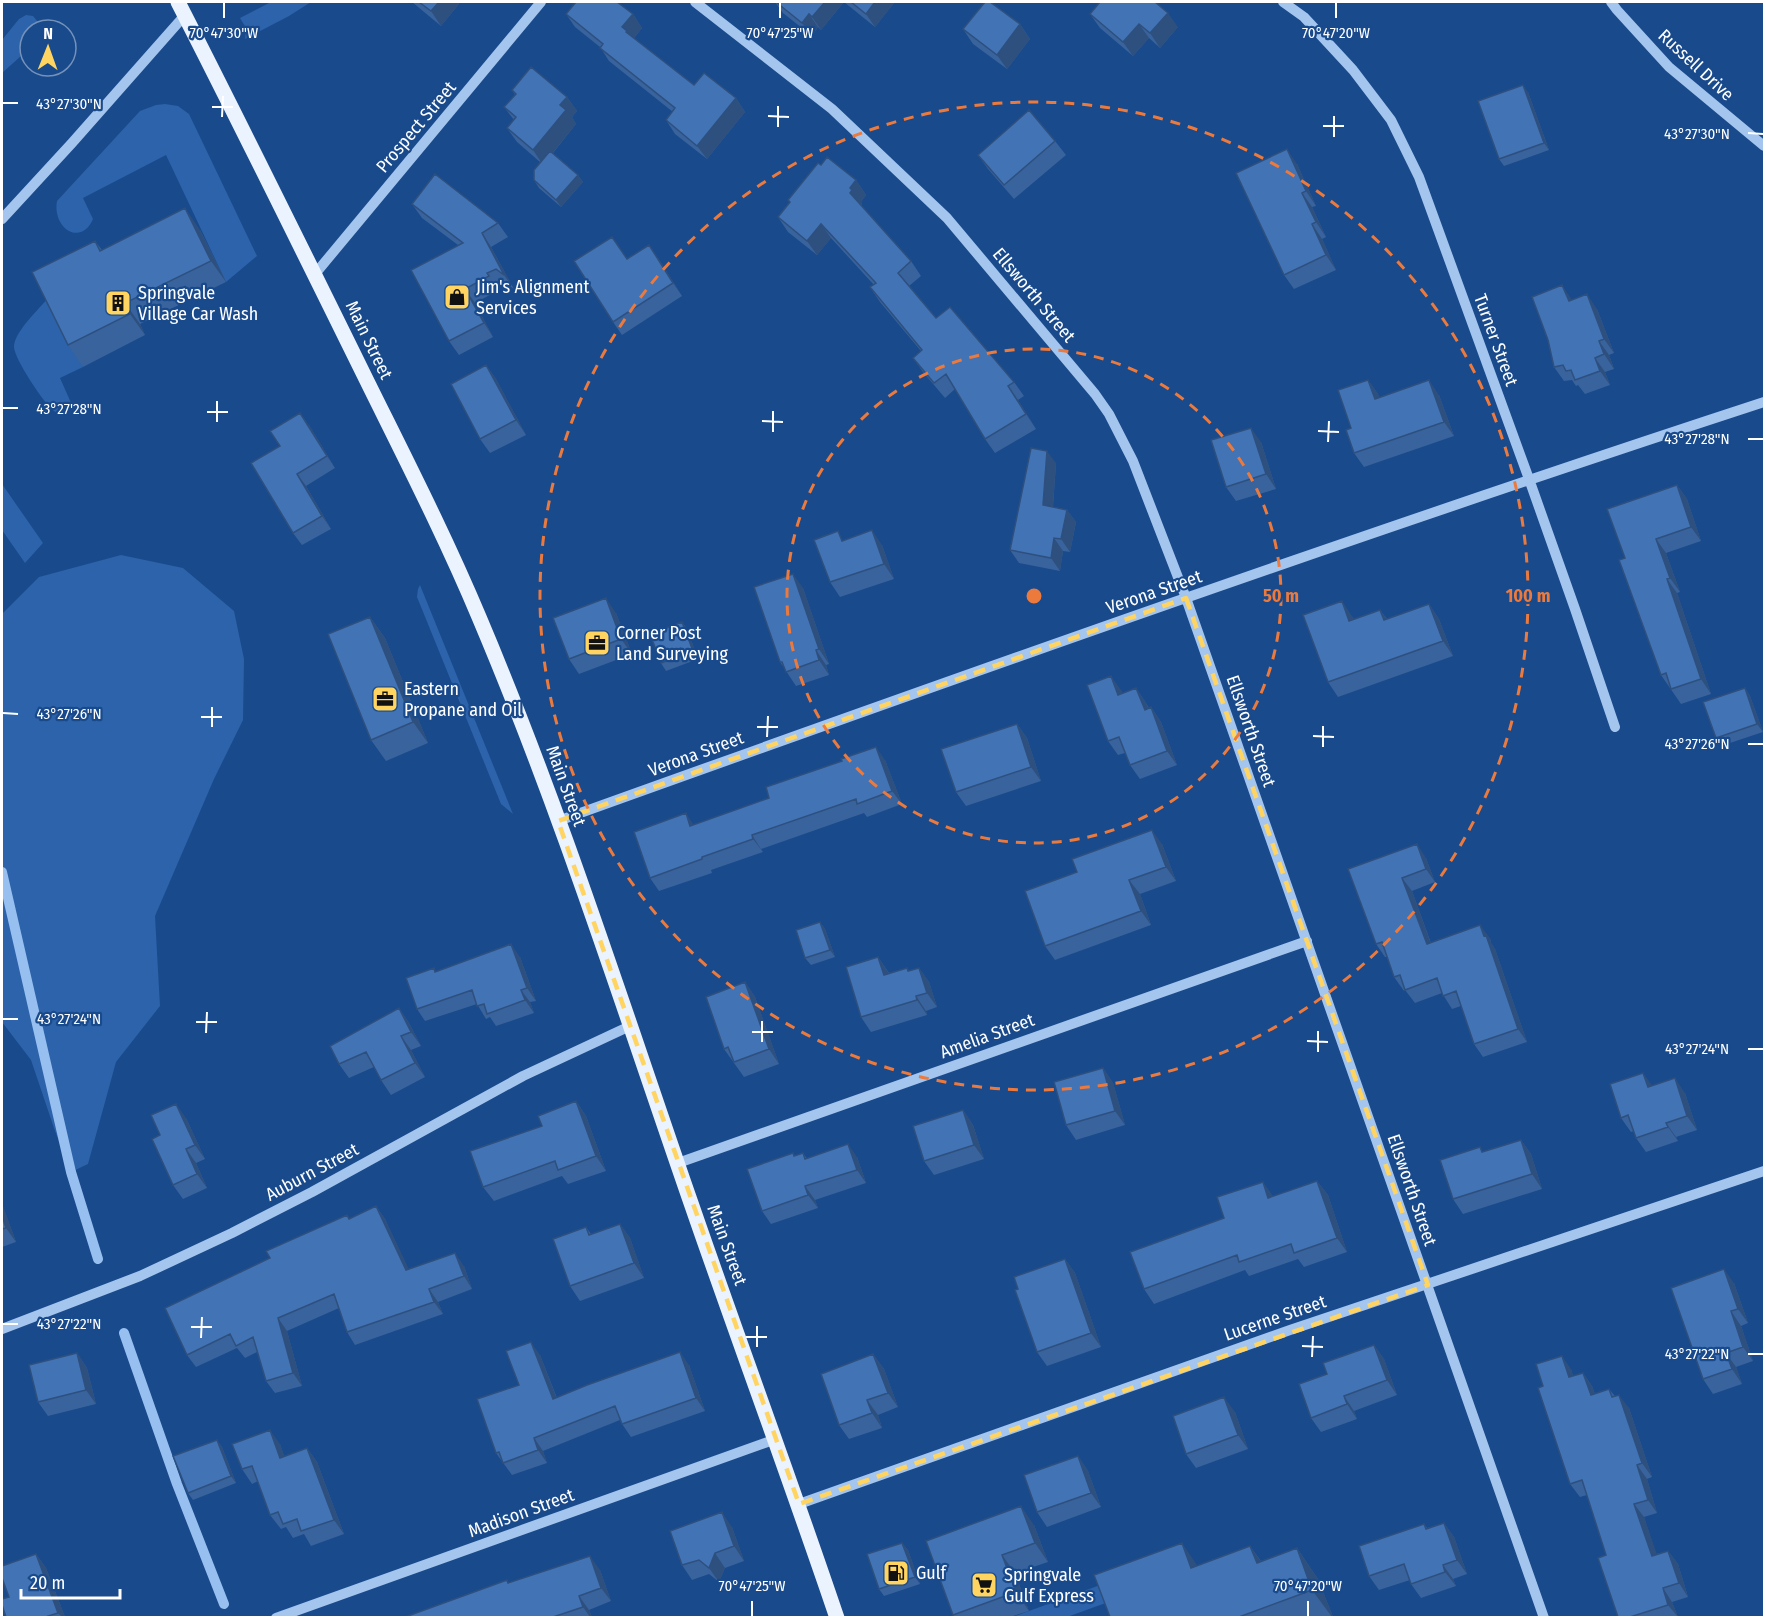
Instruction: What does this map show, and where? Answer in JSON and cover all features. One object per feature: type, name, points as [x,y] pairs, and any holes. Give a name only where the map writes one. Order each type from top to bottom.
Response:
[{"type":"main road","name":"Main Street","points":[[181,8],[444,537],[478,615],[558,821],[837,1617]]},
{"type":"street","name":"Prospect Street","points":[[315,274],[541,2]]},
{"type":"street","name":"Ellsworth Street","points":[[695,2],[832,110],[947,218],[1074,367],[1109,414],[1133,461],[1186,598],[1544,1617]]},
{"type":"street","name":"Turner Street","points":[[1283,2],[1304,17],[1353,70],[1391,120],[1419,177],[1529,479],[1615,727]]},
{"type":"street","name":"Russell Drive","points":[[1611,2],[1669,67],[1764,146]]},
{"type":"street","points":[[2,219],[65,151],[181,8]]},
{"type":"street","name":"Verona Street","points":[[558,821],[1186,598],[1529,479],[1764,402]]},
{"type":"street","name":"Amelia Street","points":[[678,1163],[1307,941]]},
{"type":"street","name":"Auburn Street","points":[[2,1329],[140,1276],[232,1233],[523,1076],[630,1026]]},
{"type":"street","name":"Lucerne Street","points":[[799,1504],[1169,1372],[1764,1171]]},
{"type":"street","name":"Madison Street","points":[[276,1617],[776,1439]]},
{"type":"highlighted area","points":[[1186,598],[1428,1285],[799,1504],[558,821]]},
{"type":"shaded area","points":[[271,2],[311,2],[245,39],[246,28],[240,18]]},
{"type":"shaded area","points":[[26,15],[35,18],[21,18]]},
{"type":"shaded area","points":[[18,20],[18,59],[2,73],[2,40]]},
{"type":"shaded area","points":[[165,104],[178,106],[189,114],[257,256],[226,282],[166,155],[83,198],[93,219],[82,232],[69,231],[59,219],[57,201],[140,111]]},
{"type":"shaded area","points":[[49,297],[83,367],[60,378],[72,405],[67,412],[62,413],[57,413],[49,407],[37,391],[19,361],[14,347],[22,328]]},
{"type":"shaded area","points":[[2,484],[43,543],[25,563],[2,530]]},
{"type":"shaded area","points":[[121,555],[183,568],[234,611],[244,659],[243,720],[214,779],[155,916],[160,1006],[116,1062],[88,1164],[71,1172],[31,1060],[2,1022],[2,614],[39,577]]},
{"type":"shaded area","points":[[420,585],[513,814],[501,804],[417,597]]},
{"type":"shaded area","points":[[1122,1577],[1114,1600],[1067,1617],[1010,1618]]},
{"type":"building","points":[[419,2],[439,2],[431,11]]},
{"type":"building","points":[[576,2],[617,2],[633,14],[622,27],[626,32],[694,85],[704,73],[736,98],[697,146],[666,120],[675,108],[600,48],[603,44],[566,14]]},
{"type":"building","points":[[776,2],[825,2],[812,17],[809,14],[802,23]]},
{"type":"building","points":[[851,2],[875,2],[866,14]]},
{"type":"building","points":[[985,2],[990,2],[1020,24],[997,55],[963,29]]},
{"type":"building","points":[[1100,2],[1155,2],[1168,13],[1150,33],[1139,24],[1123,42],[1090,14]]},
{"type":"building","points":[[531,67],[567,97],[560,105],[566,110],[533,150],[507,128],[516,117],[504,107],[516,94],[512,90]]},
{"type":"building","points":[[1523,85],[1544,143],[1499,159],[1478,101]]},
{"type":"building","points":[[1029,110],[1055,141],[1004,185],[978,155]]},
{"type":"building","points":[[1287,149],[1306,191],[1302,193],[1316,222],[1312,224],[1326,255],[1284,275],[1236,173]]},
{"type":"building","points":[[550,151],[578,175],[556,200],[534,180],[534,170]]},
{"type":"building","points":[[827,157],[856,180],[850,188],[852,190],[850,193],[911,261],[898,273],[936,318],[950,307],[1014,382],[1008,386],[1026,414],[985,439],[946,374],[934,383],[913,358],[922,350],[870,287],[876,283],[821,224],[807,241],[778,217],[790,202],[788,200],[818,163],[821,165]]},
{"type":"building","points":[[435,174],[498,223],[482,233],[504,275],[496,269],[487,273],[489,276],[465,289],[484,323],[449,341],[411,270],[463,243],[412,204]]},
{"type":"building","name":"Springvale Village Car Wash","points":[[185,208],[211,261],[125,303],[130,314],[68,345],[32,272],[95,241],[100,251]]},
{"type":"building","points":[[612,237],[627,259],[649,245],[673,283],[613,322],[574,261]]},
{"type":"building","points":[[1562,285],[1569,301],[1587,294],[1604,339],[1599,341],[1604,354],[1595,358],[1600,371],[1575,380],[1571,370],[1566,371],[1563,365],[1554,367],[1548,340],[1532,297]]},
{"type":"building","points":[[486,365],[516,420],[480,439],[451,384]]},
{"type":"building","points":[[1368,380],[1375,399],[1429,380],[1444,422],[1354,453],[1346,430],[1351,428],[1338,390]]},
{"type":"building","points":[[300,413],[327,456],[297,474],[322,516],[293,533],[251,463],[280,446],[270,431]]},
{"type":"building","points":[[1251,428],[1266,474],[1226,487],[1211,440]]},
{"type":"building","points":[[1031,448],[1047,451],[1043,505],[1067,510],[1061,539],[1054,538],[1051,558],[1010,550]]},
{"type":"building","points":[[1677,485],[1691,527],[1656,539],[1701,679],[1671,689],[1666,673],[1661,675],[1619,560],[1625,558],[1607,509]]},
{"type":"building","points":[[872,530],[884,564],[830,582],[814,540],[838,531],[842,541]]},
{"type":"building","points":[[793,574],[819,649],[816,650],[819,660],[786,672],[780,662],[754,587]]},
{"type":"building","points":[[606,598],[621,639],[569,659],[553,618]]},
{"type":"building","points":[[1342,601],[1349,621],[1380,610],[1384,620],[1429,604],[1443,641],[1328,682],[1303,615]]},
{"type":"building","name":"Eastern Propane and Oil","points":[[370,617],[413,722],[371,740],[328,634]]},
{"type":"building","points":[[682,622],[693,651],[661,663],[650,634]]},
{"type":"building","points":[[1111,676],[1118,695],[1136,688],[1145,710],[1151,707],[1167,751],[1130,765],[1119,737],[1108,741],[1087,685]]},
{"type":"building","points":[[1745,688],[1757,724],[1716,738],[1703,702]]},
{"type":"building","points":[[1017,724],[1031,767],[956,792],[941,749]]},
{"type":"building","points":[[876,747],[892,791],[857,804],[856,799],[752,835],[753,839],[650,878],[634,832],[686,813],[690,826],[769,798],[766,787]]},
{"type":"building","points":[[1152,830],[1166,867],[1129,880],[1141,911],[1045,946],[1025,891],[1077,872],[1072,859]]},
{"type":"building","points":[[1417,844],[1426,869],[1402,878],[1427,944],[1480,925],[1484,936],[1486,935],[1518,1029],[1474,1044],[1456,991],[1443,996],[1437,978],[1405,990],[1400,975],[1394,977],[1382,942],[1376,944],[1348,869]]},
{"type":"building","points":[[820,922],[830,950],[805,958],[796,930]]},
{"type":"building","points":[[511,944],[527,988],[521,990],[525,1000],[487,1014],[484,1004],[477,1006],[472,990],[417,1009],[406,978],[434,968],[435,972]]},
{"type":"building","points":[[878,957],[884,975],[907,968],[908,971],[919,968],[927,993],[916,996],[917,1000],[861,1017],[846,967]]},
{"type":"building","points":[[745,982],[769,1049],[734,1062],[728,1047],[724,1049],[706,997]]},
{"type":"building","points":[[399,1008],[411,1032],[401,1036],[415,1063],[381,1080],[366,1052],[339,1064],[330,1046]]},
{"type":"building","points":[[1103,1068],[1115,1111],[1066,1125],[1054,1082]]},
{"type":"building","points":[[1643,1073],[1648,1087],[1675,1078],[1687,1116],[1666,1123],[1668,1127],[1636,1138],[1628,1115],[1621,1118],[1610,1084]]},
{"type":"building","points":[[576,1101],[596,1156],[558,1170],[555,1161],[483,1187],[470,1151],[542,1126],[538,1116]]},
{"type":"building","points":[[176,1104],[195,1145],[186,1149],[197,1174],[173,1185],[152,1139],[160,1135],[151,1115]]},
{"type":"building","points":[[963,1110],[974,1145],[924,1161],[913,1126]]},
{"type":"building","points":[[1521,1140],[1532,1174],[1453,1199],[1440,1160],[1480,1147],[1482,1152]]},
{"type":"building","points":[[848,1144],[857,1170],[805,1186],[808,1195],[762,1211],[747,1169],[793,1153],[794,1156],[803,1153],[805,1159]]},
{"type":"building","points":[[1317,1181],[1337,1238],[1294,1253],[1291,1244],[1239,1262],[1237,1255],[1144,1289],[1130,1252],[1224,1218],[1217,1197],[1263,1182],[1268,1198]]},
{"type":"building","points":[[376,1206],[406,1270],[455,1253],[464,1276],[429,1289],[434,1302],[347,1332],[334,1294],[278,1318],[293,1373],[266,1381],[253,1337],[236,1346],[230,1334],[187,1355],[165,1308],[270,1258],[266,1251],[347,1215],[349,1219]]},
{"type":"building","points":[[2,1216],[6,1228],[2,1229]]},
{"type":"building","points":[[620,1224],[634,1263],[570,1286],[553,1239],[586,1227],[589,1235]]},
{"type":"building","points":[[1065,1259],[1091,1333],[1037,1352],[1015,1290],[1018,1289],[1014,1277]]},
{"type":"building","points":[[1724,1269],[1738,1309],[1731,1311],[1743,1347],[1726,1353],[1732,1369],[1703,1379],[1671,1288]]},
{"type":"building","points":[[531,1342],[553,1399],[680,1352],[696,1398],[622,1424],[615,1406],[534,1438],[538,1450],[503,1463],[499,1452],[496,1453],[477,1399],[519,1385],[506,1351]]},
{"type":"building","points":[[1374,1345],[1387,1380],[1344,1396],[1347,1404],[1311,1418],[1299,1384],[1327,1374],[1323,1363]]},
{"type":"building","points":[[77,1353],[86,1390],[38,1402],[29,1365]]},
{"type":"building","points":[[873,1354],[888,1393],[867,1400],[872,1413],[839,1425],[821,1374]]},
{"type":"building","points":[[1562,1356],[1569,1377],[1583,1373],[1591,1395],[1609,1389],[1612,1397],[1619,1395],[1642,1463],[1637,1465],[1648,1500],[1634,1504],[1652,1556],[1668,1551],[1679,1583],[1663,1588],[1668,1605],[1630,1617],[1618,1617],[1598,1558],[1606,1555],[1582,1480],[1570,1484],[1538,1388],[1543,1386],[1536,1364]]},
{"type":"building","points":[[1224,1397],[1238,1435],[1186,1454],[1173,1416]]},
{"type":"building","points":[[270,1430],[280,1458],[307,1448],[334,1520],[301,1531],[297,1519],[283,1524],[278,1512],[270,1515],[252,1466],[242,1469],[232,1444]]},
{"type":"building","points":[[217,1440],[231,1476],[188,1493],[173,1456]]},
{"type":"building","points":[[1078,1456],[1091,1493],[1037,1512],[1024,1475]]},
{"type":"building","points":[[1021,1506],[1035,1543],[1002,1555],[1016,1592],[953,1615],[926,1541]]},
{"type":"building","points":[[722,1512],[734,1546],[715,1553],[709,1568],[699,1560],[682,1565],[670,1531]]},
{"type":"building","points":[[1444,1523],[1457,1560],[1443,1565],[1445,1572],[1411,1584],[1404,1564],[1369,1576],[1359,1546],[1424,1524],[1426,1529]]},
{"type":"building","points":[[902,1543],[915,1577],[879,1589],[867,1554]]},
{"type":"building","points":[[1182,1543],[1191,1568],[1250,1546],[1257,1563],[1297,1548],[1312,1590],[1239,1617],[1110,1617],[1094,1575]]},
{"type":"building","points":[[36,1554],[58,1613],[49,1617],[6,1617],[2,1599],[9,1597],[2,1578],[2,1566]]},
{"type":"building","points":[[590,1556],[601,1588],[579,1596],[583,1607],[553,1617],[405,1617],[507,1580],[508,1583]]},
{"type":"waterway","points":[[2,872],[71,1172],[98,1259]]},
{"type":"waterway","points":[[124,1333],[177,1484],[224,1604]]},
{"type":"place","name":"Jim's Alignment Services","points":[[457,297]]},
{"type":"place","name":"Springvale Village Car Wash","points":[[118,303]]},
{"type":"place","name":"Corner Post Land Surveying","points":[[597,643]]},
{"type":"place","name":"Eastern Propane and Oil","points":[[385,699]]},
{"type":"place","name":"Gulf","points":[[896,1573]]},
{"type":"place","name":"Springvale Gulf Express","points":[[984,1585]]}]
